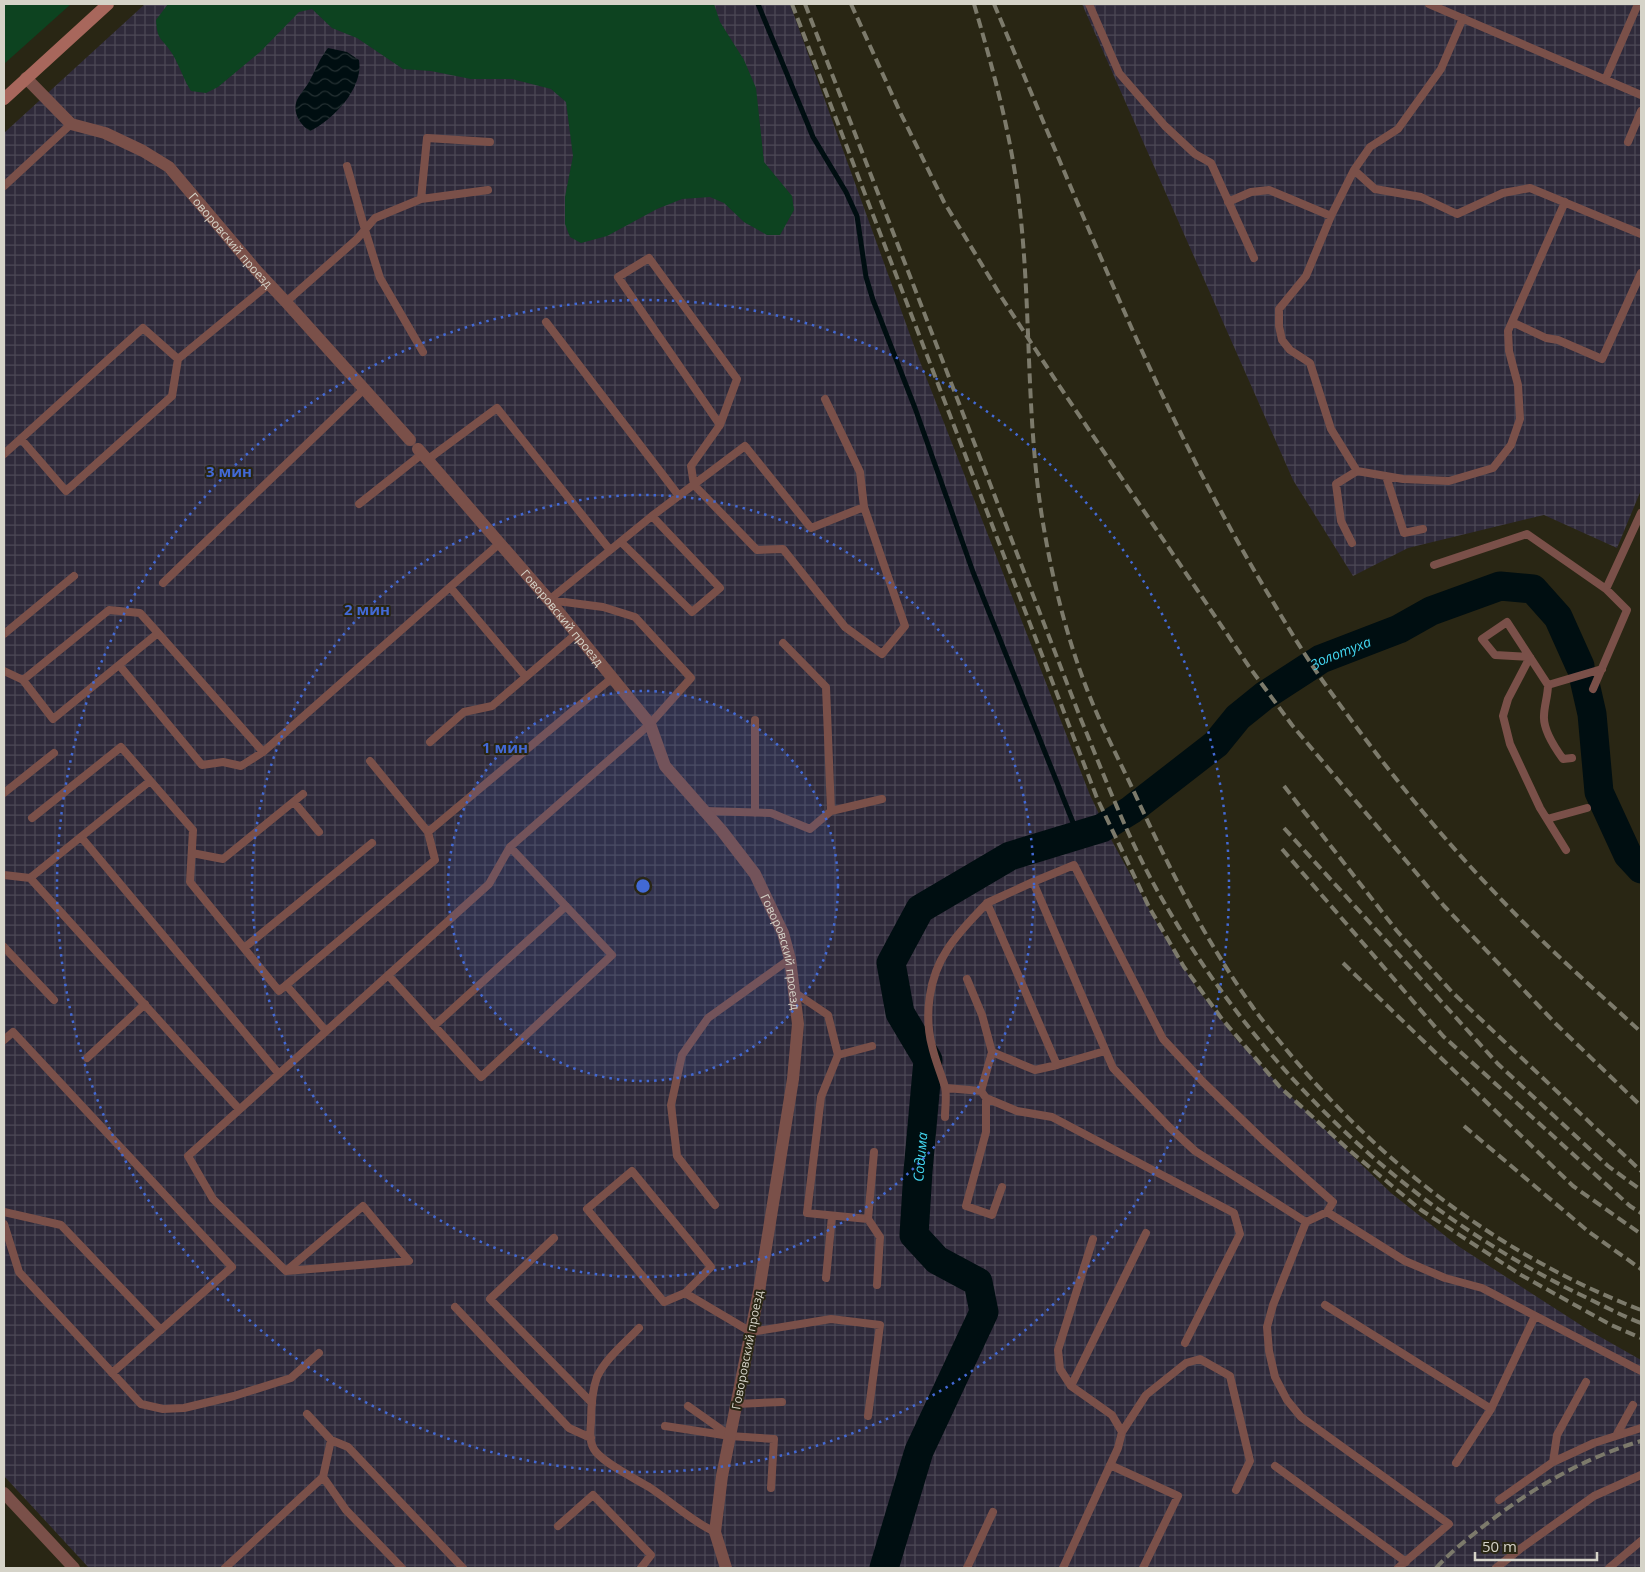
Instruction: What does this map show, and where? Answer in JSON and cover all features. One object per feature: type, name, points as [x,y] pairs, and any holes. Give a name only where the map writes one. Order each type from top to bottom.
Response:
[{"type":"main road","points":[[4,99],[108,4]]},
{"type":"street","points":[[26,78],[71,124]]},
{"type":"street","name":"Говоровский проезд","points":[[71,124],[105,133],[143,151],[169,167],[269,284],[500,543],[650,724],[665,766],[705,811],[755,874],[783,933],[790,960],[798,1024],[793,1079],[759,1291],[722,1476],[715,1532],[726,1568]]},
{"type":"street","points":[[4,1493],[74,1568]]},
{"type":"lane","points":[[1089,4],[1119,73],[1165,126],[1195,154],[1211,163],[1254,258]]},
{"type":"lane","points":[[1429,4],[1641,95]]},
{"type":"lane","points":[[1606,80],[1638,4]]},
{"type":"lane","points":[[1357,471],[1331,429],[1310,363],[1290,350],[1282,340],[1279,326],[1279,309],[1306,276],[1331,216],[1354,170],[1370,147],[1398,129],[1442,69],[1463,18]]},
{"type":"lane","points":[[1628,142],[1641,111]]},
{"type":"lane","points":[[4,186],[71,124]]},
{"type":"lane","points":[[421,199],[427,138],[490,142]]},
{"type":"lane","points":[[347,166],[380,278],[424,352]]},
{"type":"lane","points":[[1354,170],[1375,188],[1421,197],[1458,214],[1503,193],[1530,188],[1641,234]]},
{"type":"lane","points":[[286,302],[365,230],[374,218],[421,199],[488,190]]},
{"type":"lane","points":[[1228,202],[1251,192],[1269,190],[1331,216]]},
{"type":"lane","points":[[1352,543],[1341,522],[1336,484],[1357,471],[1403,479],[1449,481],[1493,468],[1511,445],[1520,419],[1518,386],[1509,351],[1508,330],[1565,202]]},
{"type":"lane","points":[[720,425],[618,277],[649,258],[737,379],[720,425],[691,466],[694,485],[757,550],[783,549],[845,627],[882,654],[905,626],[864,506],[860,472],[825,399]]},
{"type":"lane","points":[[1512,322],[1546,338],[1558,340],[1602,359],[1641,273]]},
{"type":"lane","points":[[21,439],[66,491],[172,396],[178,359],[269,284]]},
{"type":"lane","points":[[546,322],[679,496]]},
{"type":"lane","points":[[4,454],[143,328],[178,359]]},
{"type":"lane","points":[[163,583],[364,389]]},
{"type":"lane","points":[[359,504],[419,451],[497,408],[610,550]]},
{"type":"lane","points":[[549,600],[652,516],[745,446],[811,528],[864,506]]},
{"type":"lane","points":[[1386,476],[1404,533],[1423,529]]},
{"type":"lane","points":[[1606,590],[1641,513]]},
{"type":"lane","points":[[621,542],[692,612],[720,588],[652,516]]},
{"type":"lane","points":[[1434,565],[1527,534],[1606,590],[1627,610],[1594,689]]},
{"type":"lane","points":[[119,665],[202,765],[224,762],[241,766],[263,752],[500,543]]},
{"type":"lane","points":[[4,634],[74,576]]},
{"type":"lane","points":[[450,587],[526,677]]},
{"type":"lane","points":[[286,1271],[362,1206],[409,1261],[286,1271],[213,1199],[188,1156],[489,884],[510,847],[650,724],[691,678],[635,617],[603,607],[549,600]]},
{"type":"lane","points":[[23,680],[109,610],[140,613],[263,752]]},
{"type":"lane","points":[[1530,657],[1495,655],[1482,639],[1507,622],[1530,657],[1548,685],[1548,698],[1543,718],[1552,745],[1563,759],[1572,758]]},
{"type":"lane","points":[[4,671],[23,680],[53,719],[158,633]]},
{"type":"lane","points":[[430,742],[464,712],[492,706],[576,634]]},
{"type":"lane","points":[[783,643],[826,687],[831,811]]},
{"type":"lane","points":[[1530,657],[1508,699],[1503,716],[1510,744],[1547,819],[1566,850]]},
{"type":"lane","points":[[1548,685],[1602,669]]},
{"type":"lane","points":[[428,832],[612,678]]},
{"type":"lane","points":[[755,812],[756,720]]},
{"type":"lane","points":[[32,818],[121,747],[194,830],[190,882],[278,991],[435,860],[428,832],[370,761]]},
{"type":"lane","points":[[4,793],[54,753]]},
{"type":"lane","points":[[4,876],[30,878],[150,781]]},
{"type":"lane","points":[[192,853],[223,859],[303,794]]},
{"type":"lane","points":[[705,811],[771,813],[810,829],[831,811],[882,799]]},
{"type":"lane","points":[[294,802],[319,832]]},
{"type":"lane","points":[[1547,819],[1587,808]]},
{"type":"lane","points":[[81,837],[278,1074]]},
{"type":"lane","points":[[244,948],[372,843]]},
{"type":"lane","points":[[388,976],[481,1077],[612,955],[510,847]]},
{"type":"lane","points":[[945,1118],[946,1088],[938,1068],[930,1038],[929,998],[938,965],[946,950],[987,903],[1074,865],[1163,1039],[1218,1096],[1333,1202],[1328,1212],[1306,1222],[1273,1305],[1267,1327],[1269,1351],[1275,1377],[1287,1400],[1301,1417],[1449,1524],[1398,1568]]},
{"type":"lane","points":[[30,878],[240,1109]]},
{"type":"lane","points":[[1033,882],[1112,1068],[1195,1151],[1306,1222]]},
{"type":"lane","points":[[987,903],[1057,1065]]},
{"type":"lane","points":[[434,1026],[566,906]]},
{"type":"lane","points":[[4,947],[54,1000]]},
{"type":"lane","points":[[715,1205],[676,1156],[670,1105],[682,1055],[708,1018],[790,960]]},
{"type":"lane","points":[[967,979],[982,1016],[992,1052],[981,1091]]},
{"type":"lane","points":[[286,985],[326,1031]]},
{"type":"lane","points":[[794,992],[828,1015],[838,1055],[821,1097],[807,1213],[868,1219]]},
{"type":"lane","points":[[87,1058],[145,1004]]},
{"type":"lane","points":[[4,1040],[12,1032],[232,1267],[112,1374]]},
{"type":"lane","points":[[838,1055],[872,1046]]},
{"type":"lane","points":[[992,1052],[1035,1070],[1105,1051]]},
{"type":"lane","points":[[946,1088],[981,1091],[986,1098],[1017,1111],[1052,1117],[1234,1213],[1240,1234],[1185,1343]]},
{"type":"lane","points":[[986,1098],[986,1132],[966,1206],[992,1215],[1002,1187]]},
{"type":"lane","points":[[874,1152],[868,1219],[880,1237],[877,1285]]},
{"type":"lane","points":[[632,1171],[710,1267],[685,1294],[664,1302],[587,1209],[632,1171]]},
{"type":"lane","points":[[4,1212],[61,1225],[160,1330]]},
{"type":"lane","points":[[1328,1212],[1405,1261],[1446,1278],[1482,1288],[1641,1371]]},
{"type":"lane","points":[[826,1278],[832,1216]]},
{"type":"lane","points":[[4,1224],[18,1272],[141,1404],[163,1409],[184,1408],[234,1396],[291,1378],[319,1353]]},
{"type":"lane","points":[[1070,1386],[1146,1233]]},
{"type":"lane","points":[[554,1238],[490,1300],[592,1403]]},
{"type":"lane","points":[[1093,1239],[1058,1350],[1060,1369],[1070,1386],[1112,1415],[1122,1432]]},
{"type":"lane","points":[[685,1294],[751,1332],[831,1319],[880,1324],[868,1416]]},
{"type":"lane","points":[[1324,1306],[1491,1409]]},
{"type":"lane","points":[[455,1307],[568,1428],[591,1438]]},
{"type":"lane","points":[[1456,1463],[1491,1409],[1536,1316]]},
{"type":"lane","points":[[639,1328],[601,1370],[594,1388],[591,1438],[595,1451],[604,1459],[652,1488],[698,1524],[715,1532]]},
{"type":"lane","points":[[1063,1568],[1118,1448],[1122,1432],[1146,1395],[1186,1363],[1200,1358],[1230,1376],[1250,1461],[1236,1490]]},
{"type":"lane","points":[[1553,1462],[1557,1436],[1586,1382]]},
{"type":"lane","points":[[736,1404],[782,1402]]},
{"type":"lane","points":[[1617,1434],[1633,1405]]},
{"type":"lane","points":[[688,1406],[730,1436]]},
{"type":"lane","points":[[307,1414],[331,1440],[348,1447],[463,1568]]},
{"type":"lane","points":[[665,1426],[730,1436],[774,1439],[771,1488]]},
{"type":"lane","points":[[1499,1500],[1553,1462],[1617,1434],[1641,1428]]},
{"type":"lane","points":[[225,1568],[323,1477],[331,1440]]},
{"type":"lane","points":[[1110,1465],[1178,1496],[1143,1568]]},
{"type":"lane","points":[[1275,1466],[1406,1562]]},
{"type":"lane","points":[[1496,1568],[1594,1496],[1641,1475]]},
{"type":"lane","points":[[323,1477],[346,1510],[402,1568]]},
{"type":"lane","points":[[558,1526],[592,1494],[651,1556],[640,1568]]},
{"type":"lane","points":[[967,1568],[993,1512]]},
{"type":"lane","points":[[1609,1568],[1641,1541]]},
{"type":"shaded area","points":[[145,4],[790,4],[917,354],[1090,795],[1112,841],[1165,938],[1198,990],[1235,1038],[1281,1087],[1391,1193],[1458,1246],[1590,1331],[1641,1360],[1641,1568],[89,1568],[4,1476],[4,133]]},
{"type":"shaded area","points":[[1082,4],[1641,4],[1641,490],[1617,548],[1544,515],[1408,548],[1353,576],[1293,480]]},
{"type":"green space","points":[[4,4],[71,4],[4,64]]},
{"type":"green space","points":[[168,4],[714,4],[720,22],[744,60],[756,88],[764,162],[792,196],[794,210],[780,235],[767,235],[744,222],[724,203],[710,197],[682,199],[657,209],[607,236],[581,243],[570,237],[565,224],[565,197],[573,156],[566,102],[551,89],[512,79],[471,79],[431,71],[403,69],[357,38],[332,28],[312,9],[299,12],[260,52],[218,87],[206,93],[191,91],[173,55],[158,32],[156,20]]},
{"type":"water","points":[[328,48],[347,52],[359,60],[357,81],[352,92],[337,111],[310,131],[298,118],[296,105],[298,97],[309,83]]},
{"type":"waterway","points":[[758,4],[813,137],[846,192],[857,216],[866,277],[873,300],[915,408],[973,572],[1078,835]]},
{"type":"waterway","name":"Содима","points":[[884,1568],[919,1451],[984,1312],[978,1282],[937,1260],[914,1235],[928,1060],[900,1013],[891,963],[920,909],[1010,856],[1102,828],[1131,810],[1216,744],[1238,717],[1264,696],[1321,659],[1399,629],[1431,611],[1500,586],[1533,589],[1558,617],[1580,666]]},
{"type":"waterway","name":"Золотуха","points":[[1584,679],[1592,714],[1599,792],[1628,855],[1641,869]]},
{"type":"railway","points":[[792,4],[1097,798],[1149,907],[1184,967],[1222,1019],[1280,1087],[1349,1150],[1421,1210],[1521,1275],[1611,1325],[1641,1338]]},
{"type":"railway","points":[[805,4],[1109,788],[1152,882],[1204,966],[1246,1024],[1293,1079],[1343,1130],[1397,1178],[1455,1221],[1515,1260],[1579,1294],[1641,1323]]},
{"type":"railway","points":[[851,4],[900,112],[944,202],[1002,298],[1058,384],[1250,668],[1292,725],[1444,906],[1556,1024],[1641,1106]]},
{"type":"railway","points":[[974,4],[1001,102],[1016,177],[1026,283],[1034,448],[1044,529],[1053,577],[1072,648],[1089,694],[1161,849],[1203,929],[1255,1011],[1318,1086],[1357,1126],[1399,1165],[1443,1200],[1490,1233],[1538,1262],[1589,1288],[1641,1310]]},
{"type":"railway","points":[[994,4],[1131,328],[1168,406],[1206,484],[1248,560],[1299,645],[1369,744],[1410,796],[1475,872],[1568,966],[1641,1032]]},
{"type":"railway","points":[[1284,786],[1397,931],[1452,992],[1641,1171]]},
{"type":"railway","points":[[1284,828],[1498,1064],[1608,1166],[1641,1190]]},
{"type":"railway","points":[[1282,849],[1443,1036],[1630,1206],[1641,1213]]},
{"type":"railway","points":[[1343,963],[1573,1186],[1641,1234]]},
{"type":"railway","points":[[1464,1126],[1589,1232],[1641,1269]]},
{"type":"railway","points":[[1436,1568],[1475,1533],[1533,1491],[1596,1457],[1641,1441]]}]
